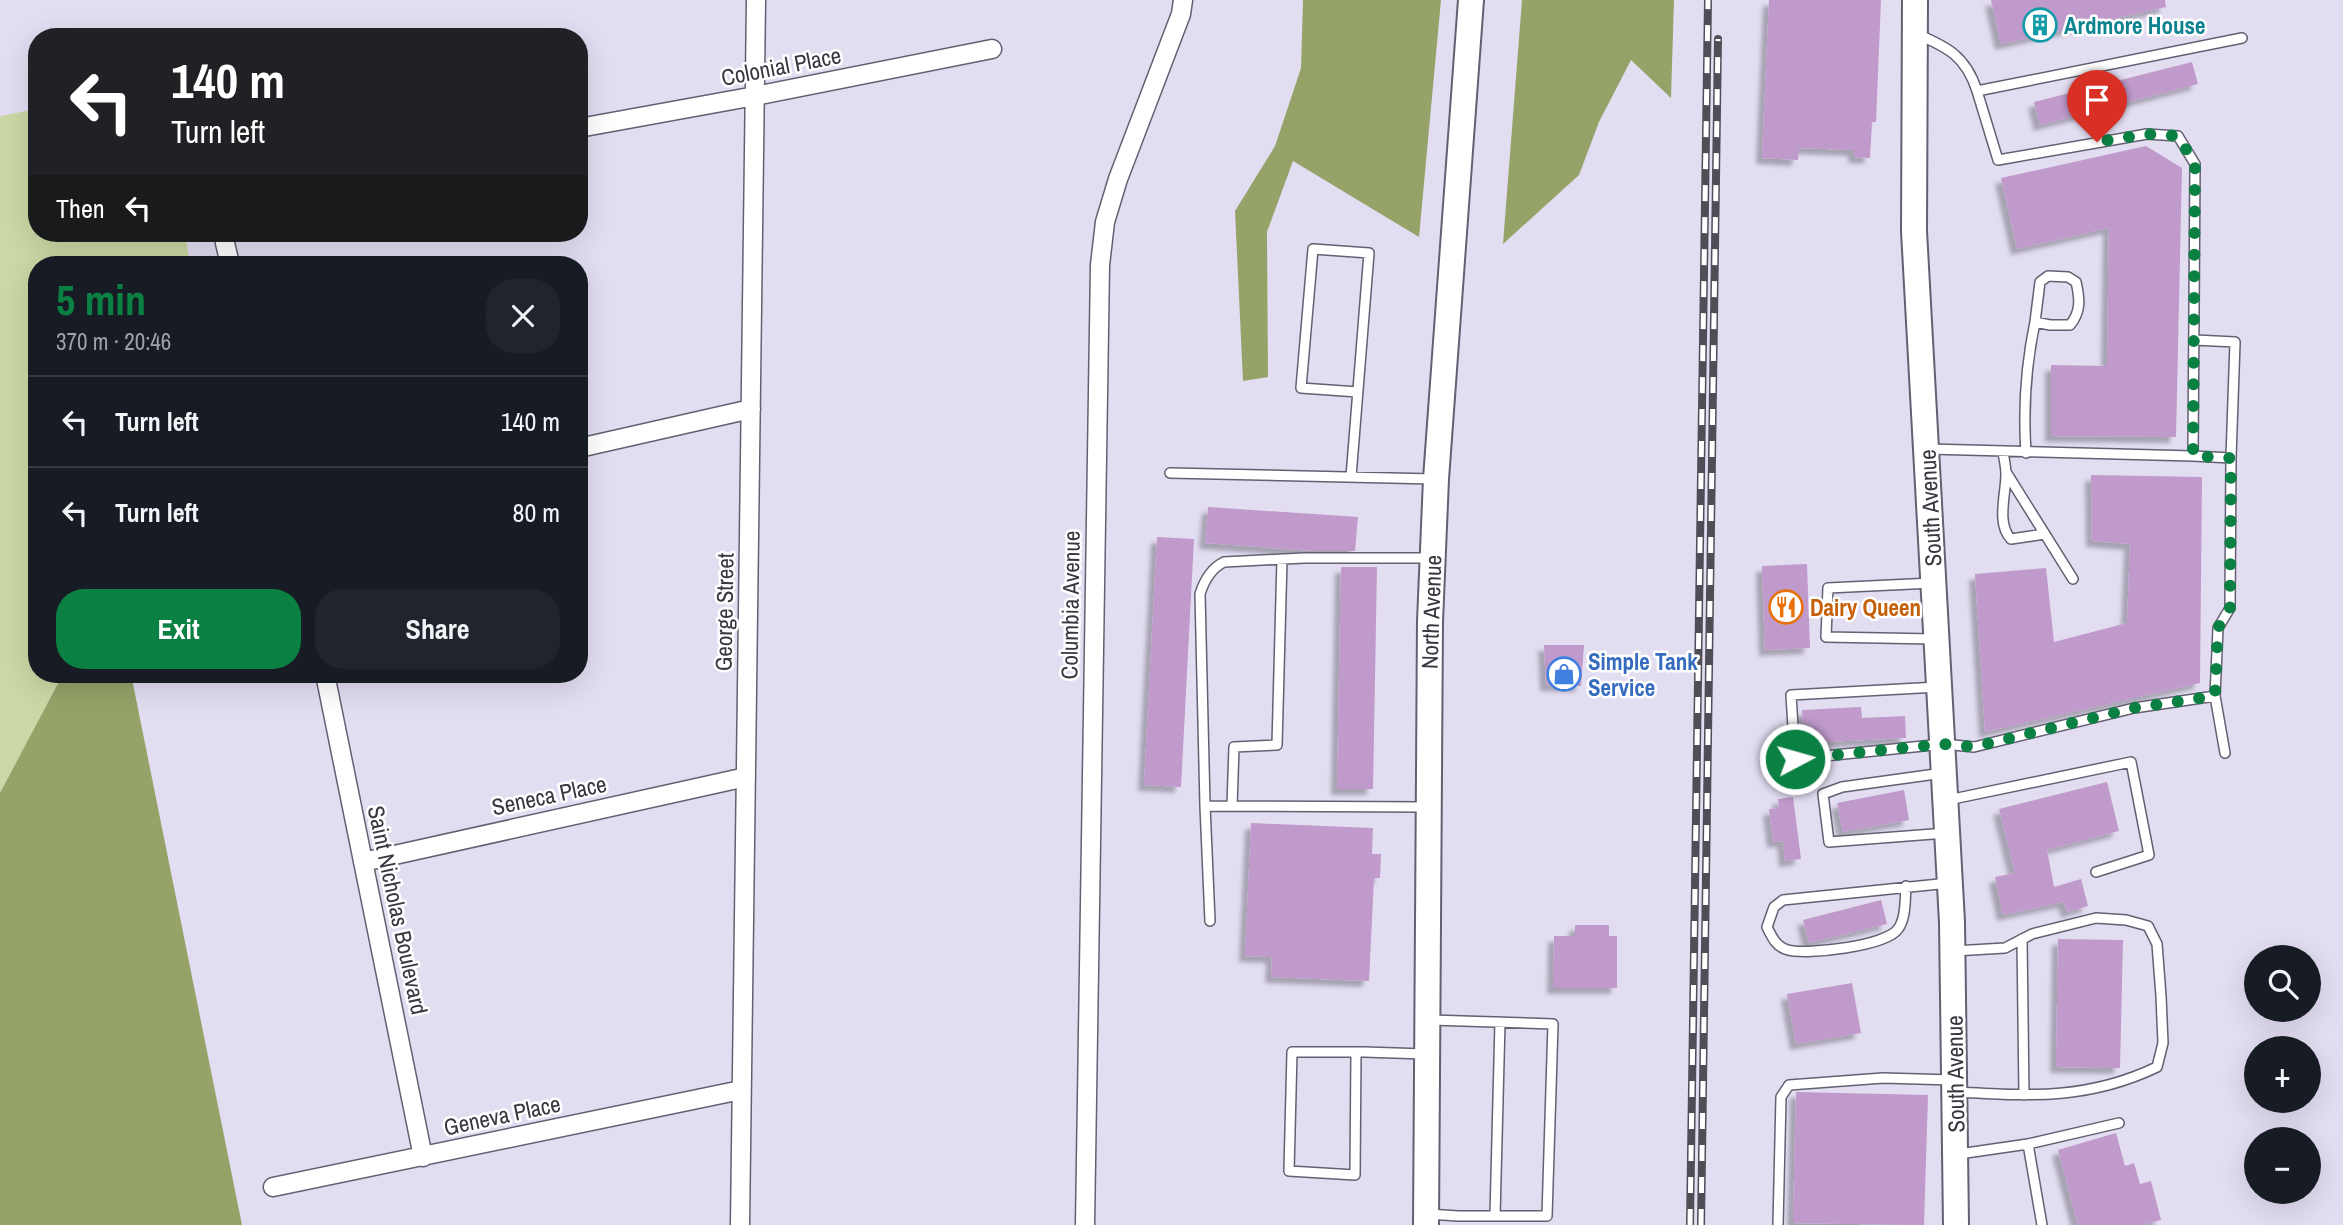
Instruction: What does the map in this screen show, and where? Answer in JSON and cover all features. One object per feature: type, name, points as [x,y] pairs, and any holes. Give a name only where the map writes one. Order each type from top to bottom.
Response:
[{"type":"main road","name":"North Avenue","points":[[1426,1219],[1432,558],[1471,0]]},
{"type":"main road","name":"South Avenue","points":[[1915,0],[1914,231],[1953,951],[1956,1225]]},
{"type":"street","name":"George Street","points":[[740,1225],[756,0]]},
{"type":"street","name":"Columbia Avenue","points":[[1085,1225],[1100,265],[1105,222],[1118,179],[1181,14],[1183,0]]},
{"type":"street","name":"Colonial Place","points":[[588,126],[992,49]]},
{"type":"street","points":[[588,446],[751,409]]},
{"type":"street","name":"Saint Nicholas Boulevard","points":[[327,683],[423,1157]]},
{"type":"street","name":"Seneca Place","points":[[363,862],[746,777]]},
{"type":"street","name":"Geneva Place","points":[[273,1187],[741,1090]]},
{"type":"lane","points":[[1915,34],[1948,47],[1973,79],[1998,160],[2147,134],[2178,136],[2195,164],[2193,456]]},
{"type":"lane","points":[[1977,91],[2242,38]]},
{"type":"lane","points":[[1351,477],[1358,392],[1369,253],[1313,249],[1301,388],[1358,392]]},
{"type":"lane","points":[[2026,453],[2024,428],[2028,357],[2040,282],[2048,275],[2068,277],[2076,282],[2080,298],[2077,317],[2070,325],[2035,322]]},
{"type":"lane","points":[[2195,340],[2235,342],[2230,608],[2218,628],[2215,696],[2225,753]]},
{"type":"lane","points":[[1926,449],[2231,458]]},
{"type":"lane","points":[[2003,452],[2006,472],[2003,506],[2005,533],[2011,539],[2045,534]]},
{"type":"lane","points":[[2006,472],[2073,579]]},
{"type":"lane","points":[[1170,473],[1436,479]]},
{"type":"lane","points":[[1210,921],[1200,594],[1204,582],[1224,562],[1432,558]]},
{"type":"lane","points":[[1233,806],[1234,747],[1276,745],[1282,559]]},
{"type":"lane","points":[[1934,583],[1828,588],[1826,637],[1937,639]]},
{"type":"lane","points":[[1940,687],[1791,695],[1795,759],[1943,744],[1974,747],[2134,708],[2215,696]]},
{"type":"lane","points":[[1946,801],[2131,762],[2149,855],[2096,872]]},
{"type":"lane","points":[[1944,773],[1842,787],[1823,794],[1829,842],[1947,833]]},
{"type":"lane","points":[[1205,806],[1429,807]]},
{"type":"lane","points":[[1906,887],[1905,909],[1899,928],[1880,940],[1822,951],[1787,950],[1774,942],[1767,927],[1774,907],[1783,900],[1906,887],[1950,883]]},
{"type":"lane","points":[[1778,1225],[1781,1097],[1789,1085],[1883,1078],[2024,1095],[2074,1093],[2134,1078],[2157,1067],[2163,1044],[2157,944],[2148,926],[2126,920],[2096,918],[2032,934],[2006,948],[1953,951]]},
{"type":"lane","points":[[2022,939],[2024,1095]]},
{"type":"lane","points":[[1426,1219],[1458,1216],[1547,1216],[1553,1053],[1553,1024],[1427,1020]]},
{"type":"lane","points":[[1495,1216],[1500,1022]]},
{"type":"lane","points":[[1356,1052],[1355,1175],[1289,1171],[1292,1052],[1356,1052],[1427,1055]]},
{"type":"lane","points":[[1956,1154],[2028,1144],[2119,1123]]},
{"type":"lane","points":[[2028,1144],[2042,1225]]},
{"type":"green space","points":[[1303,0],[1441,0],[1419,237],[1293,161],[1267,232],[1268,377],[1243,381],[1235,211],[1275,146],[1301,68]]},
{"type":"green space","points":[[1522,0],[1674,0],[1671,98],[1631,60],[1599,122],[1579,175],[1503,244]]},
{"type":"green space","points":[[28,111],[28,242],[186,242],[189,256],[28,256],[28,683],[58,683],[0,793],[0,116]]},
{"type":"green space","points":[[58,683],[133,683],[242,1225],[0,1225],[0,793]]},
{"type":"building","points":[[1769,0],[1881,0],[1876,122],[1872,122],[1870,158],[1854,157],[1854,150],[1799,148],[1798,160],[1762,158]]},
{"type":"building","name":"Ardmore House","points":[[1991,0],[2165,0],[2166,7],[2001,44]]},
{"type":"building","points":[[2192,62],[2198,84],[2040,125],[2034,102]]},
{"type":"building","points":[[2146,146],[2182,168],[2176,437],[2051,436],[2051,365],[2107,366],[2109,228],[2017,249],[2001,178]]},
{"type":"building","points":[[2091,475],[2202,477],[2200,683],[1985,732],[1975,574],[2046,568],[2054,642],[2127,623],[2130,544],[2092,541]]},
{"type":"building","points":[[1208,507],[1358,517],[1355,551],[1315,551],[1205,543]]},
{"type":"building","points":[[1157,537],[1194,539],[1181,787],[1144,785]]},
{"type":"building","name":"Dairy Queen","points":[[1807,564],[1810,648],[1765,650],[1762,566]]},
{"type":"building","points":[[1341,567],[1377,567],[1373,789],[1337,789]]},
{"type":"building","name":"Simple Tank Service","points":[[1544,645],[1584,645],[1581,686],[1546,685]]},
{"type":"building","points":[[1861,707],[1862,718],[1905,716],[1906,738],[1804,743],[1802,710]]},
{"type":"building","points":[[2107,782],[2119,831],[2047,850],[2054,887],[2081,879],[2088,906],[2067,912],[2064,902],[2003,915],[1995,877],[2015,873],[1999,809]]},
{"type":"building","points":[[1904,790],[1909,820],[1843,832],[1837,803]]},
{"type":"building","points":[[1793,797],[1801,859],[1785,861],[1783,841],[1773,842],[1769,809],[1779,808],[1778,799]]},
{"type":"building","points":[[1251,823],[1373,828],[1372,854],[1381,854],[1380,878],[1374,878],[1369,981],[1271,977],[1272,957],[1245,956]]},
{"type":"building","points":[[1881,900],[1887,924],[1809,943],[1803,920]]},
{"type":"building","points":[[1575,925],[1609,925],[1609,936],[1617,936],[1617,988],[1553,988],[1554,936],[1575,936]]},
{"type":"building","points":[[2058,939],[2123,940],[2120,1068],[2056,1067]]},
{"type":"building","points":[[1852,983],[1861,1033],[1796,1044],[1787,994]]},
{"type":"building","points":[[1796,1092],[1928,1095],[1924,1225],[1793,1223]]},
{"type":"building","points":[[2116,1133],[2125,1166],[2134,1163],[2140,1184],[2151,1181],[2161,1220],[2142,1225],[2078,1225],[2058,1150]]},
{"type":"railway","points":[[1690,1225],[1708,0]]},
{"type":"railway","points":[[1701,1225],[1718,39]]},
{"type":"place","name":"Ardmore House","points":[[2040,25]]},
{"type":"place","name":"Dairy Queen","points":[[1786,607]]},
{"type":"place","name":"Simple Tank Service","points":[[1564,674]]},
{"type":"route","points":[[1795,759],[1943,744],[1974,747],[2134,708],[2215,696],[2218,628],[2230,608],[2231,458],[2193,456],[2195,164],[2178,136],[2147,134],[2097,142]]}]
